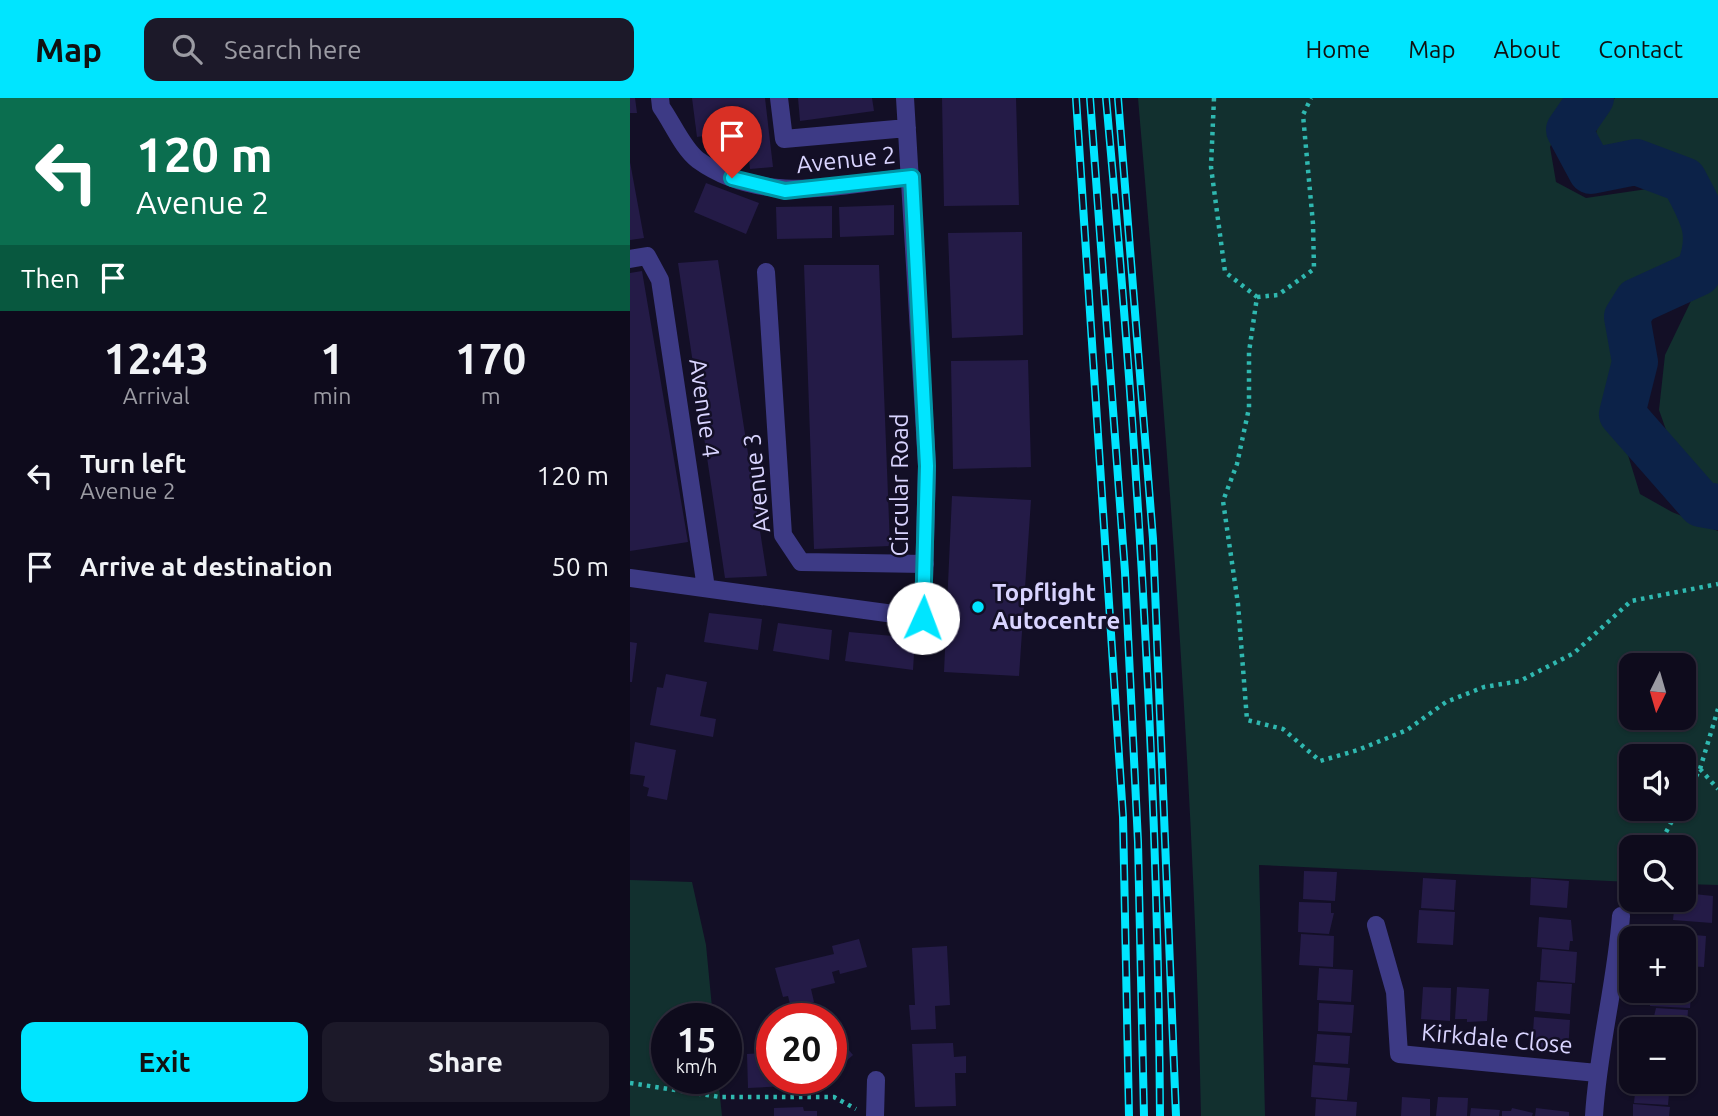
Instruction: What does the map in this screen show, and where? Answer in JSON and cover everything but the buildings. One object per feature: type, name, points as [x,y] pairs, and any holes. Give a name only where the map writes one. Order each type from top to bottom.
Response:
[{"type":"street","name":"Avenue 2","points":[[660,98],[662,107],[696,158],[732,178],[785,191],[912,177]]},
{"type":"street","points":[[779,98],[784,139],[907,128]]},
{"type":"street","name":"Circular Road","points":[[630,578],[923,618],[927,466],[912,177],[905,98]]},
{"type":"street","name":"Avenue 4","points":[[630,259],[647,256],[660,280],[706,588]]},
{"type":"street","name":"Avenue 3","points":[[766,272],[783,536],[801,562],[925,564]]},
{"type":"street","points":[[1594,1116],[1597,1073],[1618,960],[1621,916]]},
{"type":"street","name":"Kirkdale Close","points":[[1376,925],[1395,992],[1399,1055],[1597,1073]]},
{"type":"street","points":[[875,1116],[876,1080]]},
{"type":"path","points":[[1214,98],[1211,167],[1226,272],[1257,297],[1278,295],[1314,269],[1313,224],[1303,116],[1311,98]]},
{"type":"path","points":[[1257,297],[1249,352],[1250,408],[1237,464],[1223,501],[1238,604],[1247,720],[1283,729],[1320,761],[1358,750],[1407,730],[1446,702],[1483,687],[1520,681],[1574,653],[1631,600],[1718,584]]},
{"type":"path","points":[[1696,776],[1718,709]]},
{"type":"path","points":[[1700,769],[1718,789]]},
{"type":"path","points":[[630,1083],[720,1097],[835,1097],[858,1110]]},
{"type":"green space","points":[[1138,98],[1572,98],[1550,147],[1556,182],[1586,198],[1654,188],[1675,196],[1686,231],[1683,256],[1656,281],[1628,290],[1621,384],[1615,413],[1640,494],[1672,512],[1718,531],[1718,885],[1696,884],[1696,835],[1619,835],[1619,881],[1259,865],[1265,1116],[1201,1116],[1186,734],[1169,479]]},
{"type":"green space","points":[[1615,98],[1718,98],[1718,211],[1692,170],[1643,152],[1606,157],[1599,153],[1596,137],[1598,124]]},
{"type":"green space","points":[[1718,276],[1718,491],[1710,490],[1676,458],[1659,410],[1665,355],[1691,301],[1713,286]]},
{"type":"green space","points":[[630,880],[692,882],[706,945],[712,1003],[651,1003],[651,1094],[720,1094],[722,1116],[630,1116]]},
{"type":"waterway","points":[[1591,98],[1569,130],[1591,171],[1636,162],[1684,180],[1701,214],[1706,246],[1698,273],[1637,301],[1627,317],[1635,362],[1622,414],[1701,504],[1718,507]]},
{"type":"railway","points":[[1076,98],[1123,817],[1129,1116]]},
{"type":"railway","points":[[1090,98],[1125,572],[1138,842],[1144,1116]]},
{"type":"railway","points":[[1106,98],[1144,606],[1155,861],[1160,1116]]},
{"type":"railway","points":[[1118,98],[1153,539],[1176,1116]]},
{"type":"place","name":"Topflight Autocentre","points":[[978,607]]},
{"type":"route","points":[[732,178],[785,191],[912,177],[927,466],[923,618]]}]
